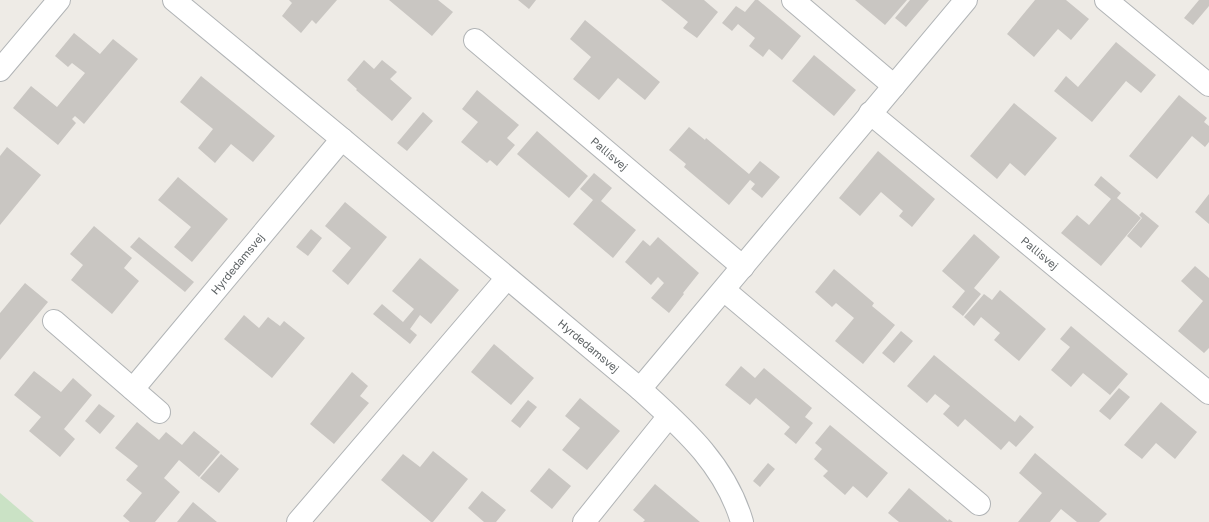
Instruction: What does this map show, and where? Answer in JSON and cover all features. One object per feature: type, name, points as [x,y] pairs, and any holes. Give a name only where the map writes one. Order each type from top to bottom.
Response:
[{"type":"street","points":[[0,70],[59,0]]},
{"type":"street","name":"Hyrdedamsvej","points":[[174,0],[342,139],[640,389],[670,416],[690,435],[718,470],[729,487],[738,506],[742,522]]},
{"type":"street","points":[[793,0],[894,86]]},
{"type":"street","points":[[640,389],[966,0]]},
{"type":"street","points":[[1106,0],[1209,85]]},
{"type":"street","name":"Pallisvej","points":[[475,40],[743,267]]},
{"type":"street","name":"Pallisvej","points":[[870,113],[1209,393]]},
{"type":"street","name":"Hyrdedamsvej","points":[[133,389],[342,139]]},
{"type":"street","points":[[298,522],[507,278]]},
{"type":"street","points":[[724,290],[979,504]]},
{"type":"street","points":[[54,322],[159,412]]},
{"type":"street","points":[[584,522],[670,416]]},
{"type":"green space","points":[[0,493],[34,522],[0,522]]},
{"type":"building","points":[[289,0],[337,0],[316,24],[312,20],[301,33],[282,16],[292,3]]},
{"type":"building","points":[[389,0],[438,0],[453,12],[432,36]]},
{"type":"building","points":[[518,0],[536,0],[529,9]]},
{"type":"building","points":[[661,0],[704,0],[718,12],[697,38],[683,28],[688,22]]},
{"type":"building","points":[[755,0],[758,0],[801,36],[782,60],[769,49],[763,57],[749,46],[755,38],[738,24],[732,31],[722,23],[736,6],[745,12]]},
{"type":"building","points":[[855,0],[907,0],[885,25]]},
{"type":"building","points":[[910,0],[929,0],[906,27],[895,18]]},
{"type":"building","points":[[1035,0],[1066,0],[1089,19],[1071,40],[1058,29],[1034,57],[1007,34]]},
{"type":"building","points":[[1199,0],[1209,0],[1209,6],[1193,25],[1184,18]]},
{"type":"building","points":[[585,20],[660,82],[645,100],[618,78],[599,100],[573,79],[591,57],[570,39]]},
{"type":"building","points":[[74,33],[100,54],[113,39],[138,59],[84,124],[75,116],[72,119],[76,123],[58,145],[13,108],[31,86],[57,107],[85,73],[72,63],[68,67],[55,56]]},
{"type":"building","points":[[1116,42],[1156,75],[1141,93],[1126,81],[1092,122],[1054,91],[1066,76],[1078,87]]},
{"type":"building","points":[[814,55],[856,90],[834,116],[792,81]]},
{"type":"building","points":[[364,60],[374,69],[382,60],[397,72],[390,79],[412,98],[392,121],[356,90],[357,89],[347,80]]},
{"type":"building","points":[[201,76],[275,136],[253,162],[231,144],[215,163],[198,148],[213,129],[180,102]]},
{"type":"building","points":[[477,90],[519,125],[507,138],[515,145],[497,166],[490,160],[487,163],[461,142],[478,122],[462,109]]},
{"type":"building","points":[[1179,95],[1207,118],[1204,122],[1209,126],[1209,142],[1205,147],[1192,136],[1157,179],[1129,156]]},
{"type":"building","points":[[1014,103],[1057,138],[1025,176],[1010,163],[997,179],[970,156]]},
{"type":"building","points":[[423,112],[433,121],[407,151],[397,143]]},
{"type":"building","points":[[689,127],[705,140],[706,138],[749,174],[760,161],[780,177],[762,198],[751,189],[755,184],[750,180],[729,205],[684,167],[686,164],[669,150]]},
{"type":"building","points":[[537,131],[588,176],[569,198],[517,154]]},
{"type":"building","points":[[7,147],[41,175],[0,225],[0,156]]},
{"type":"building","points":[[878,151],[935,199],[912,227],[899,216],[903,211],[881,192],[860,216],[839,198]]},
{"type":"building","points":[[594,173],[612,188],[601,201],[636,230],[613,258],[573,224],[593,200],[580,189]]},
{"type":"building","points":[[1101,176],[1121,193],[1117,198],[1141,218],[1101,266],[1061,233],[1077,215],[1089,225],[1111,199],[1094,185]]},
{"type":"building","points":[[178,177],[228,219],[192,262],[174,247],[191,227],[158,200]]},
{"type":"building","points":[[1209,194],[1209,224],[1195,212]]},
{"type":"building","points":[[345,202],[387,237],[348,285],[332,271],[351,248],[325,226]]},
{"type":"building","points":[[1142,212],[1159,226],[1141,248],[1127,236],[1142,218],[1139,215]]},
{"type":"building","points":[[94,226],[132,258],[124,268],[139,281],[112,314],[71,280],[83,265],[70,254]]},
{"type":"building","points":[[311,229],[322,238],[308,256],[296,247]]},
{"type":"building","points":[[974,234],[1000,257],[974,288],[981,294],[963,316],[952,307],[965,291],[942,271]]},
{"type":"building","points":[[139,237],[194,282],[185,292],[130,247]]},
{"type":"building","points":[[658,237],[699,273],[669,313],[651,298],[664,283],[658,277],[651,285],[625,262],[643,240],[650,246]]},
{"type":"building","points":[[420,258],[459,290],[431,324],[420,315],[410,329],[417,335],[410,344],[373,314],[382,304],[403,322],[414,309],[392,291]]},
{"type":"building","points":[[1195,266],[1209,278],[1209,348],[1204,353],[1178,331],[1203,301],[1181,281]]},
{"type":"building","points":[[834,269],[874,303],[872,306],[895,325],[863,364],[835,341],[854,318],[836,303],[832,307],[815,292]]},
{"type":"building","points":[[25,283],[48,302],[0,360],[0,313]]},
{"type":"building","points":[[1000,290],[1046,329],[1019,361],[994,340],[1000,333],[981,317],[974,326],[964,317],[984,294],[992,300]]},
{"type":"building","points":[[244,315],[259,328],[268,317],[280,326],[284,321],[305,338],[272,378],[224,339]]},
{"type":"building","points":[[1071,326],[1128,374],[1110,395],[1083,373],[1071,387],[1051,370],[1070,347],[1060,339]]},
{"type":"building","points":[[901,331],[913,341],[894,363],[882,353]]},
{"type":"building","points":[[494,344],[534,378],[511,405],[471,372]]},
{"type":"building","points":[[934,355],[1015,422],[1020,415],[1034,427],[1016,447],[1009,441],[1001,450],[965,419],[958,427],[943,414],[950,406],[935,394],[927,403],[907,386]]},
{"type":"building","points":[[741,366],[755,378],[764,368],[812,408],[805,417],[813,423],[796,444],[784,434],[790,427],[756,398],[750,405],[725,385]]},
{"type":"building","points":[[34,371],[61,392],[73,378],[92,395],[64,429],[75,439],[60,457],[29,431],[41,417],[14,395]]},
{"type":"building","points":[[352,372],[368,386],[360,396],[369,403],[334,444],[310,424]]},
{"type":"building","points":[[1119,388],[1130,397],[1110,420],[1099,411]]},
{"type":"building","points":[[580,398],[620,431],[587,470],[562,450],[580,428],[565,416]]},
{"type":"building","points":[[528,400],[537,407],[520,428],[511,421]]},
{"type":"building","points":[[1161,402],[1197,432],[1175,459],[1156,443],[1142,459],[1124,445]]},
{"type":"building","points":[[99,404],[115,416],[100,434],[85,421]]},
{"type":"building","points":[[137,422],[159,440],[166,432],[182,445],[194,431],[220,452],[199,477],[179,460],[164,478],[180,492],[155,522],[130,522],[123,516],[142,493],[126,480],[138,466],[115,448]]},
{"type":"building","points":[[830,425],[888,473],[867,498],[853,486],[845,495],[823,476],[828,471],[814,459],[822,449],[815,443]]},
{"type":"building","points":[[433,451],[468,479],[433,522],[431,522],[381,480],[403,454],[420,467]]},
{"type":"building","points":[[1035,453],[1107,514],[1099,522],[1077,522],[1061,509],[1050,522],[1018,522],[1042,493],[1019,473]]},
{"type":"building","points":[[221,454],[239,469],[219,493],[200,478]]},
{"type":"building","points":[[768,463],[775,469],[760,487],[753,481]]},
{"type":"building","points":[[549,468],[571,486],[552,509],[530,491]]},
{"type":"building","points":[[655,484],[700,522],[643,522],[645,520],[633,510]]},
{"type":"building","points":[[909,488],[948,521],[949,519],[953,522],[899,522],[888,513]]},
{"type":"building","points":[[482,491],[506,510],[496,522],[484,522],[468,508]]},
{"type":"building","points":[[193,502],[217,522],[177,522]]}]
